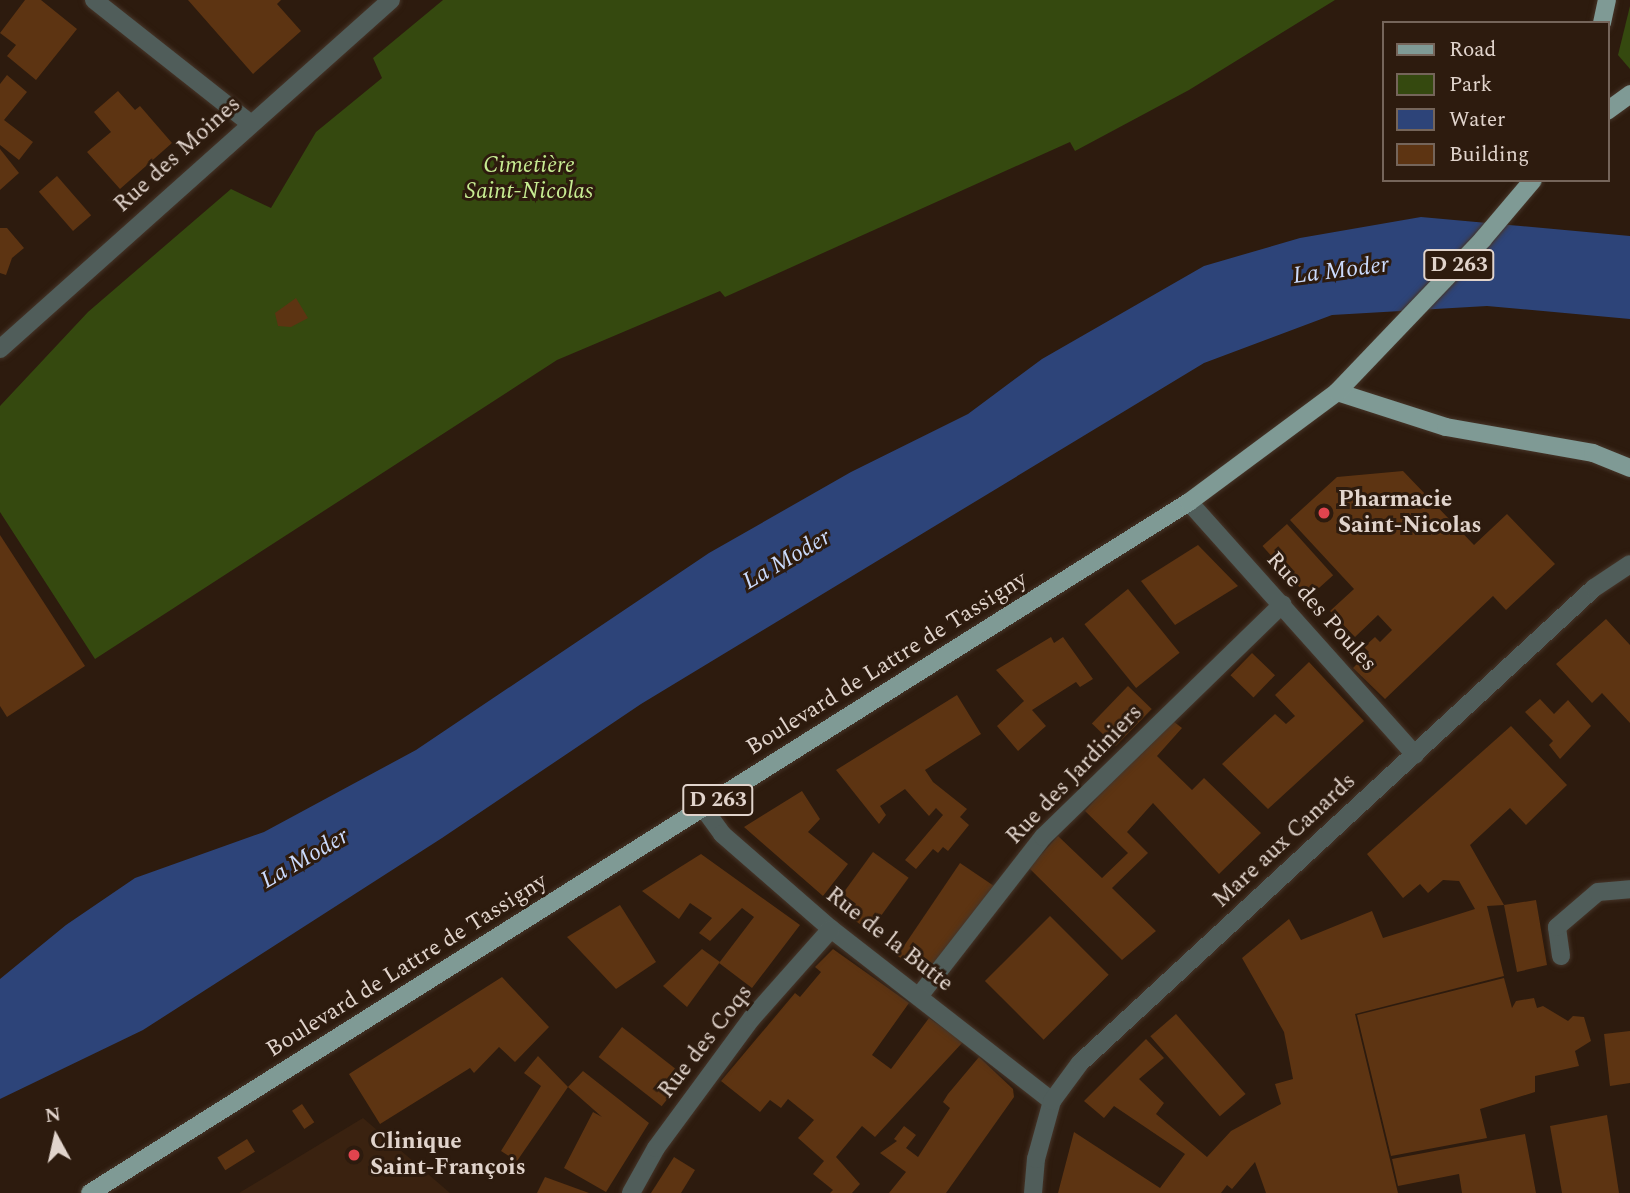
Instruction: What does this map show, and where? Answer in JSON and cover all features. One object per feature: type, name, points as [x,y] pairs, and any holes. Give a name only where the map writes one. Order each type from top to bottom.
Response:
[{"type":"main road","points":[[1602,21],[1607,0]]},
{"type":"main road","points":[[1609,110],[1630,94]]},
{"type":"main road","name":"D 263","points":[[1337,392],[1382,348],[1531,182]]},
{"type":"main road","points":[[1337,392],[1446,427],[1581,450],[1630,468]]},
{"type":"main road","name":"Boulevard de Lattre de Tassigny","points":[[90,1193],[1189,502],[1337,392]]},
{"type":"street","points":[[94,0],[250,123]]},
{"type":"street","name":"Rue des Moines","points":[[0,349],[250,123],[391,0]]},
{"type":"street","name":"Rue des Poules","points":[[1189,502],[1283,604],[1415,755]]},
{"type":"street","name":"Mare aux Canards","points":[[1033,1193],[1036,1159],[1052,1101],[1080,1063],[1594,587],[1630,564]]},
{"type":"street","name":"Rue des Jardiniers","points":[[920,995],[1043,837],[1283,604]]},
{"type":"street","name":"Rue de la Butte","points":[[704,809],[722,834],[831,929],[920,995],[1052,1101]]},
{"type":"street","points":[[1561,956],[1557,927],[1598,892],[1630,889]]},
{"type":"street","name":"Rue des Coqs","points":[[631,1193],[656,1148],[744,1029],[831,929]]},
{"type":"shaded area","name":"Clinique Saint-François","points":[[363,1118],[450,1193],[239,1193]]},
{"type":"green space","name":"Cimetière Saint-Nicolas","points":[[443,0],[1335,0],[1189,90],[1075,151],[1070,142],[725,297],[720,291],[557,360],[95,659],[0,512],[0,406],[88,312],[231,189],[271,208],[316,132],[382,78],[373,58]]},
{"type":"green space","points":[[1630,6],[1630,69],[1618,55]]},
{"type":"water","name":"La Moder","points":[[1421,217],[1630,236],[1630,319],[1487,306],[1332,315],[1204,363],[641,704],[442,838],[143,1030],[0,1099],[0,979],[66,925],[135,878],[264,832],[416,750],[709,553],[851,472],[968,414],[1042,359],[1204,266],[1300,238]]},
{"type":"building","points":[[25,0],[41,0],[77,29],[36,80],[7,56],[16,45],[0,33]]},
{"type":"building","points":[[188,0],[281,0],[277,4],[301,31],[253,74]]},
{"type":"building","points":[[7,75],[27,92],[4,120],[33,142],[19,160],[0,145],[0,84]]},
{"type":"building","points":[[118,91],[135,110],[140,106],[172,143],[120,189],[87,152],[111,132],[94,112]]},
{"type":"building","points":[[0,149],[19,173],[0,190]]},
{"type":"building","points":[[57,176],[91,215],[73,231],[39,192]]},
{"type":"building","points":[[0,228],[7,228],[24,248],[12,258],[6,275],[0,273]]},
{"type":"building","points":[[296,298],[308,318],[291,327],[278,326],[275,313]]},
{"type":"building","points":[[1403,471],[1474,545],[1507,514],[1555,564],[1506,610],[1493,596],[1385,699],[1353,668],[1369,652],[1364,647],[1375,637],[1380,642],[1392,630],[1378,615],[1355,637],[1330,611],[1354,589],[1290,520],[1337,477]]},
{"type":"building","points":[[1287,524],[1333,575],[1309,597],[1262,546]]},
{"type":"building","points":[[0,535],[85,666],[7,717],[0,706]]},
{"type":"building","points":[[1198,545],[1238,586],[1175,625],[1141,581]]},
{"type":"building","points":[[1128,589],[1180,653],[1136,688],[1084,624]]},
{"type":"building","points":[[1606,619],[1630,645],[1630,723],[1602,693],[1592,703],[1556,664]]},
{"type":"building","points":[[1051,637],[1054,643],[1063,637],[1093,679],[1080,687],[1076,682],[1032,710],[1046,726],[1018,751],[997,726],[1024,701],[996,670]]},
{"type":"building","points":[[1252,653],[1275,675],[1253,698],[1230,675]]},
{"type":"building","points":[[1309,662],[1364,721],[1268,809],[1222,764],[1275,714],[1286,724],[1295,716],[1275,695]]},
{"type":"building","points":[[1128,686],[1152,709],[1116,746],[1092,723]]},
{"type":"building","points":[[957,695],[981,734],[925,770],[933,782],[967,809],[960,817],[969,825],[948,851],[943,847],[938,853],[933,849],[916,869],[905,860],[943,815],[936,808],[929,816],[905,789],[880,806],[886,815],[879,824],[836,770]]},
{"type":"building","points":[[1540,699],[1554,714],[1568,700],[1591,726],[1560,759],[1549,745],[1553,741],[1525,712]]},
{"type":"building","points":[[1169,718],[1182,728],[1157,756],[1192,790],[1204,778],[1261,833],[1219,874],[1153,803],[1127,832],[1148,853],[1112,888],[1156,931],[1122,960],[1029,868],[1058,836],[1102,878],[1128,853],[1085,811]]},
{"type":"building","points":[[1511,726],[1567,785],[1526,825],[1510,808],[1470,845],[1504,905],[1487,906],[1504,976],[1355,1014],[1398,1193],[1266,1193],[1255,1162],[1232,1189],[1227,1185],[1221,1193],[1058,1193],[1074,1132],[1160,1188],[1185,1154],[1114,1106],[1104,1118],[1084,1101],[1146,1039],[1164,1058],[1139,1079],[1164,1103],[1156,1114],[1207,1157],[1231,1131],[1281,1104],[1275,1084],[1293,1079],[1284,1032],[1242,958],[1289,919],[1301,940],[1372,911],[1383,938],[1475,909],[1459,881],[1443,880],[1428,893],[1420,884],[1403,898],[1367,854]]},
{"type":"building","points":[[802,791],[820,819],[808,832],[848,864],[823,896],[744,827]]},
{"type":"building","points":[[873,852],[909,878],[870,931],[834,905]]},
{"type":"building","points":[[701,854],[800,925],[752,988],[719,963],[754,917],[742,908],[710,941],[699,933],[712,918],[690,903],[679,919],[642,891]]},
{"type":"building","points":[[960,863],[994,886],[931,979],[897,956]]},
{"type":"building","points":[[1536,900],[1547,965],[1517,972],[1504,905]]},
{"type":"building","points":[[620,905],[656,962],[616,989],[567,937]]},
{"type":"building","points":[[1050,916],[1109,975],[1044,1040],[985,981]]},
{"type":"building","points":[[702,949],[720,962],[687,1007],[663,986]]},
{"type":"building","points":[[833,949],[909,1003],[872,1055],[891,1069],[929,1018],[963,1042],[875,1137],[862,1126],[836,1157],[860,1184],[852,1193],[830,1193],[833,1190],[813,1174],[824,1161],[798,1138],[814,1120],[788,1099],[781,1108],[770,1100],[760,1112],[721,1081],[795,993],[800,997],[821,972],[815,967]]},
{"type":"building","points":[[502,977],[549,1027],[515,1062],[499,1047],[474,1073],[470,1068],[380,1124],[349,1074]]},
{"type":"building","points":[[1504,978],[1512,1008],[1516,1001],[1534,998],[1537,1008],[1543,1006],[1568,1021],[1573,1016],[1584,1017],[1591,1041],[1575,1051],[1579,1066],[1535,1076],[1535,1092],[1480,1109],[1487,1138],[1391,1156],[1357,1015]]},
{"type":"building","points":[[1176,1014],[1246,1094],[1220,1116],[1150,1036]]},
{"type":"building","points":[[622,1027],[685,1076],[662,1106],[599,1057]]},
{"type":"building","points":[[1630,1031],[1630,1083],[1610,1086],[1604,1034]]},
{"type":"building","points":[[538,1056],[568,1087],[517,1161],[501,1151],[541,1086],[524,1073]]},
{"type":"building","points":[[979,1057],[1013,1089],[1014,1097],[946,1193],[889,1193],[906,1172],[880,1153],[897,1141],[894,1139],[904,1126],[916,1135],[906,1148],[918,1157],[950,1108],[943,1102]]},
{"type":"building","points":[[583,1071],[649,1123],[606,1192],[564,1168],[593,1112],[602,1117],[568,1087]]},
{"type":"building","points":[[302,1104],[314,1122],[304,1129],[292,1111]]},
{"type":"building","points":[[1607,1115],[1619,1193],[1562,1193],[1550,1126]]},
{"type":"building","points":[[1525,1134],[1536,1193],[1462,1193],[1459,1174],[1398,1186],[1392,1159]]},
{"type":"building","points":[[247,1139],[255,1152],[225,1170],[217,1158]]},
{"type":"building","points":[[674,1157],[695,1170],[681,1193],[651,1193]]},
{"type":"building","points":[[545,1177],[589,1193],[537,1193]]},
{"type":"place","name":"Pharmacie Saint-Nicolas","points":[[1324,513]]},
{"type":"place","name":"Clinique Saint-François","points":[[354,1155]]}]
